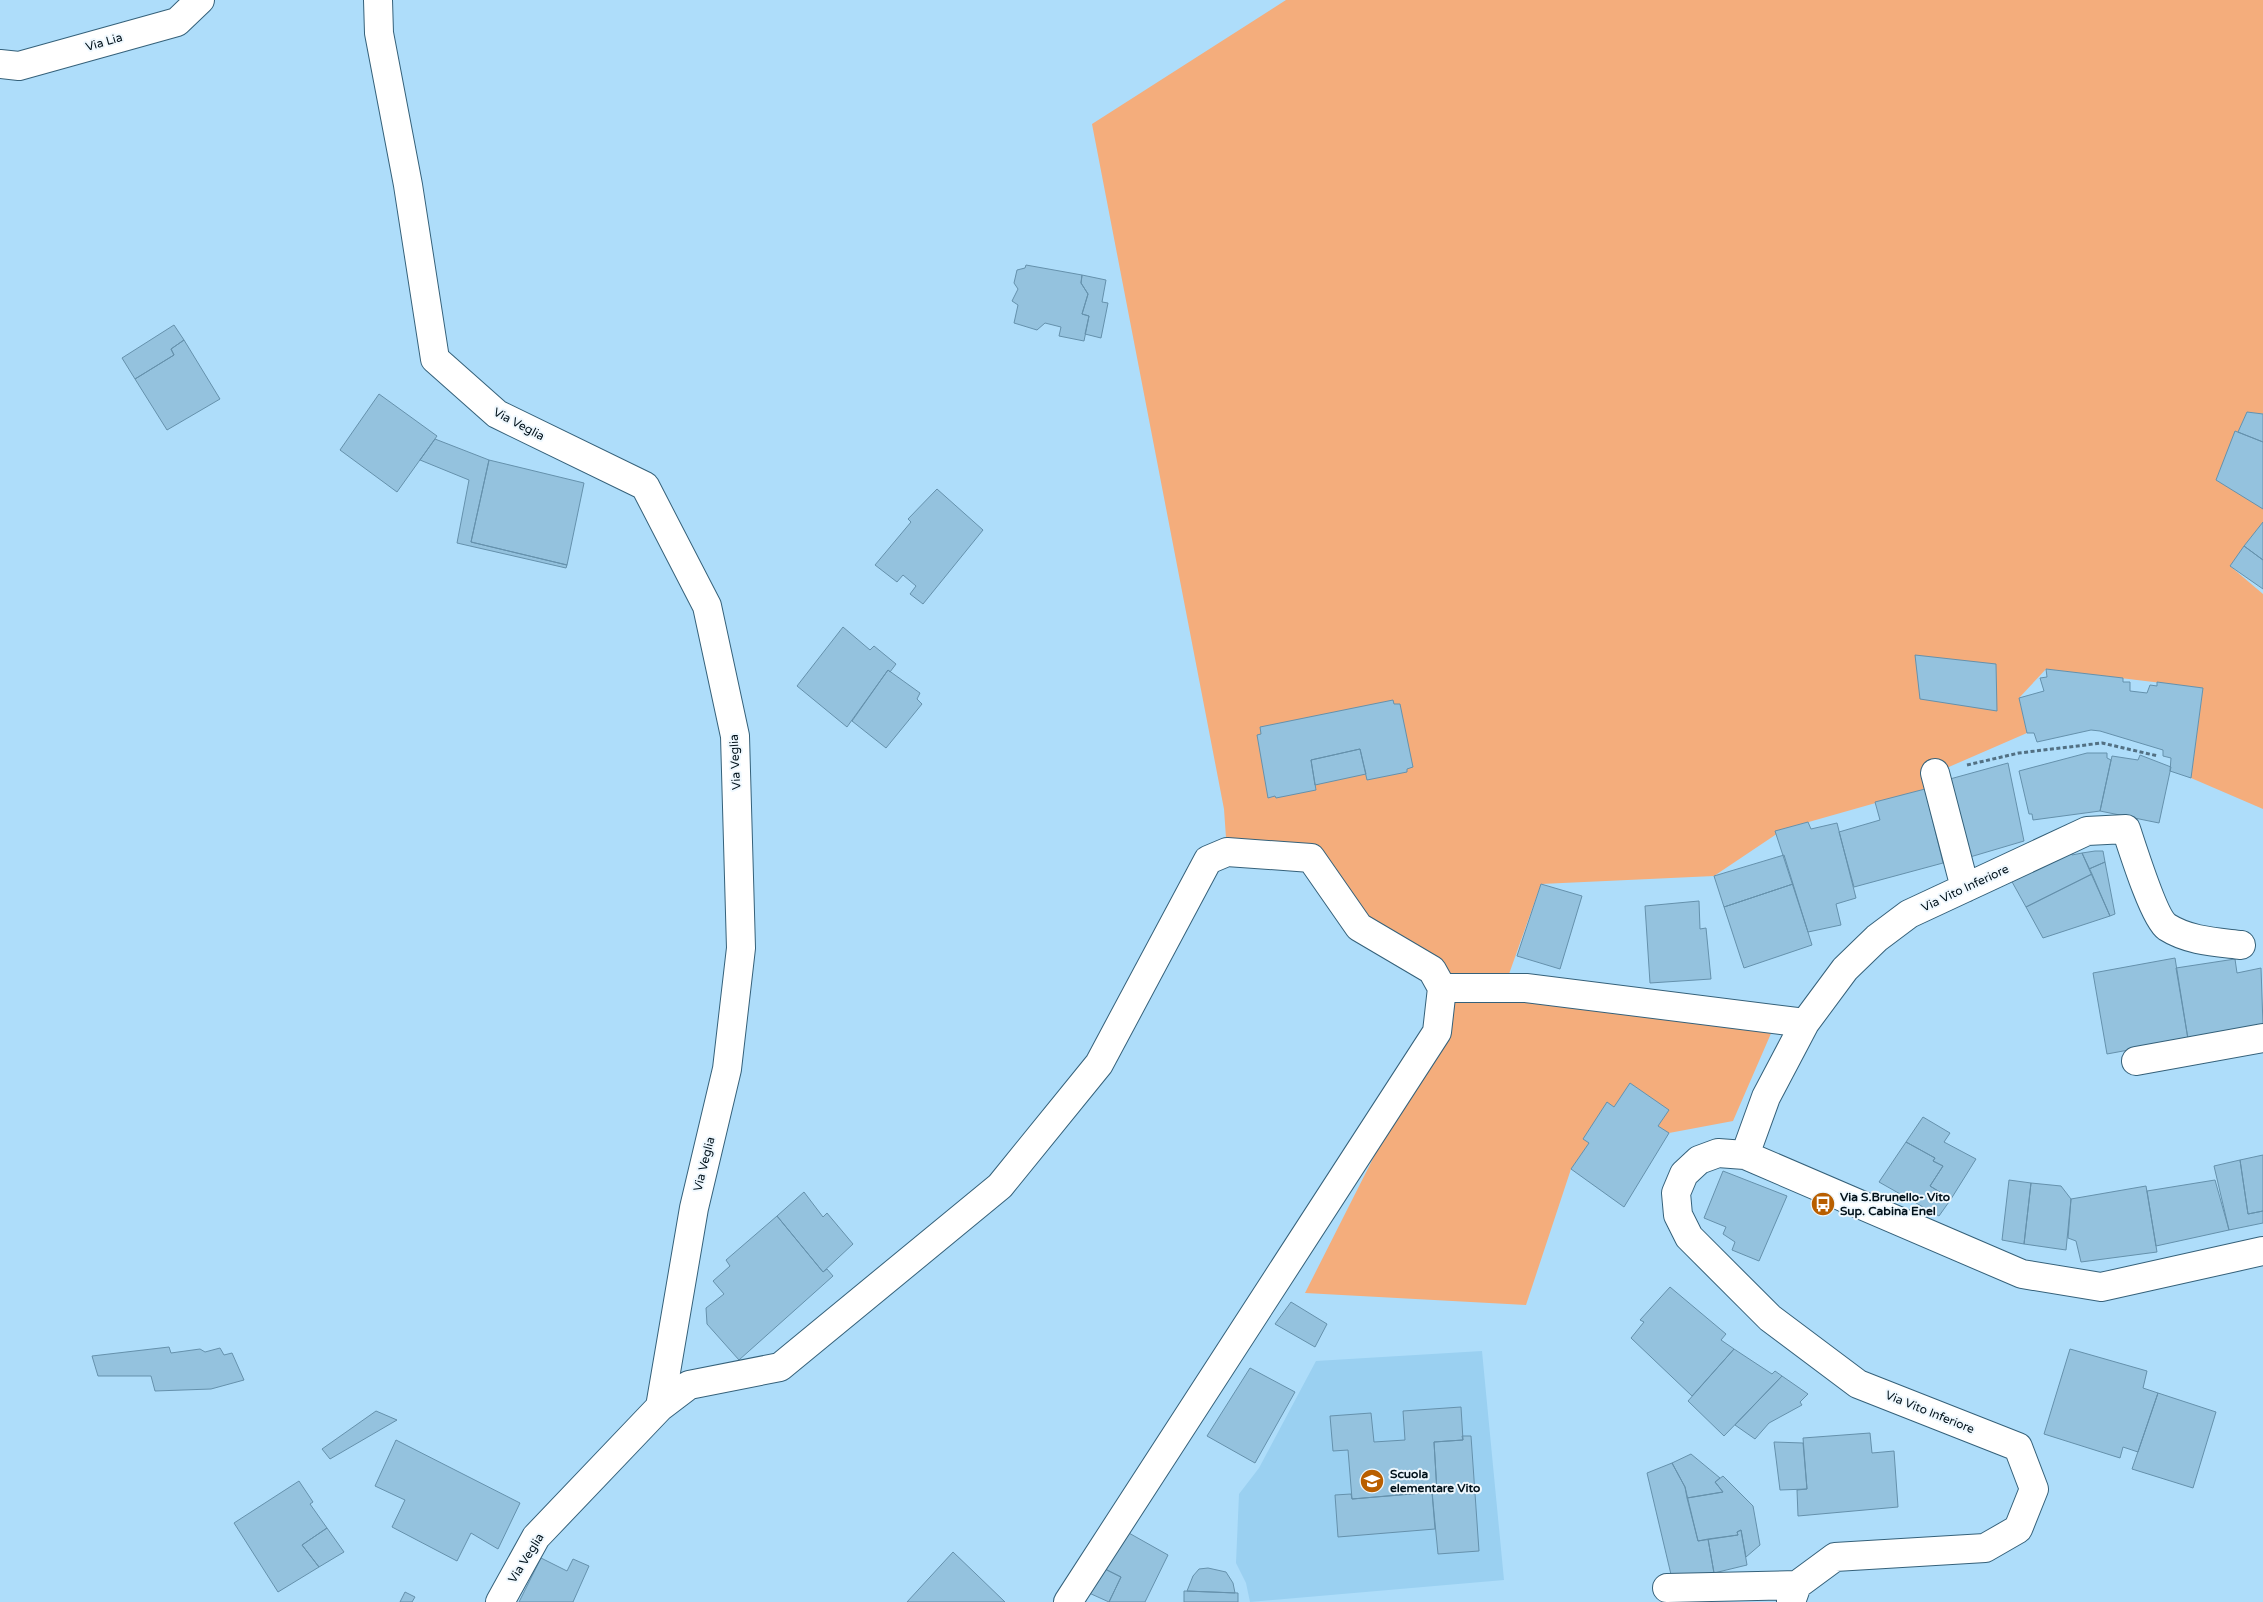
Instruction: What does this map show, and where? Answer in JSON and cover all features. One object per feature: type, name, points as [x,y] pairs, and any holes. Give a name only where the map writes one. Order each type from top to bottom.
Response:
[{"type":"street","name":"Via Lia","points":[[0,64],[19,66],[176,22],[200,0]]},
{"type":"street","name":"Via Veglia","points":[[378,0],[379,33],[408,186],[435,360],[497,414],[645,486],[708,606],[735,736],[740,948],[727,1069],[694,1208],[660,1407],[536,1538],[500,1602]]},
{"type":"street","points":[[1935,772],[1965,888]]},
{"type":"street","name":"Via Vito Inferiore","points":[[1745,1155],[1766,1097],[1806,1023],[1845,969],[1877,938],[1909,914],[2087,830],[2126,829],[2151,899],[2165,926],[2190,938],[2241,945]]},
{"type":"street","points":[[660,1407],[689,1385],[780,1367],[1000,1186],[1099,1064],[1208,860],[1227,852],[1311,858],[1358,927],[1432,970],[1442,988],[1438,1032],[1068,1602]]},
{"type":"street","points":[[1442,988],[1526,988],[1806,1023]]},
{"type":"street","points":[[2136,1061],[2263,1038]]},
{"type":"street","name":"Via Vito Inferiore","points":[[1794,1593],[1835,1557],[1985,1548],[2018,1529],[2034,1488],[2018,1447],[1858,1384],[1770,1318],[1689,1237],[1678,1215],[1676,1193],[1684,1174],[1699,1160],[1718,1153],[1745,1155],[2022,1274],[2101,1287],[2263,1251]]},
{"type":"street","points":[[1667,1588],[1794,1593]]},
{"type":"path","points":[[1935,772],[2019,753],[2102,743],[2158,756]]},
{"type":"shaded area","points":[[1286,0],[2263,0],[2263,414],[2247,412],[2216,480],[2263,508],[2263,522],[2230,566],[2263,594],[2263,809],[2191,778],[2203,688],[2046,669],[2019,698],[2027,733],[1935,773],[1925,789],[1784,829],[1714,876],[1541,884],[1509,974],[1779,1015],[1733,1121],[1669,1133],[1658,1126],[1668,1110],[1630,1083],[1614,1107],[1607,1103],[1583,1139],[1589,1143],[1571,1169],[1526,1305],[1305,1293],[1437,1032],[1442,988],[1359,927],[1311,858],[1227,852],[1224,809],[1092,124]]},
{"type":"shaded area","name":"Scuola elementare Vito","points":[[1482,1351],[1504,1580],[1250,1602],[1246,1583],[1236,1563],[1239,1494],[1259,1468],[1316,1361]]},
{"type":"building","points":[[1026,265],[1082,275],[1081,283],[1088,294],[1082,314],[1089,316],[1084,341],[1059,336],[1061,327],[1045,323],[1037,330],[1014,323],[1018,305],[1012,301],[1018,289],[1014,283],[1017,270],[1025,268]]},
{"type":"building","points":[[1082,275],[1106,280],[1102,302],[1108,303],[1101,338],[1085,334],[1089,316],[1082,314],[1088,294],[1081,283]]},
{"type":"building","points":[[174,325],[184,340],[171,349],[174,355],[135,379],[122,358]]},
{"type":"building","points":[[184,340],[220,399],[167,430],[135,379],[174,355],[171,349]]},
{"type":"building","points":[[379,394],[437,436],[397,492],[340,450]]},
{"type":"building","points":[[2247,412],[2263,414],[2263,442],[2238,432]]},
{"type":"building","points":[[2235,431],[2263,442],[2263,509],[2216,480]]},
{"type":"building","points":[[435,439],[489,460],[471,542],[567,565],[566,568],[457,543],[469,480],[420,460]]},
{"type":"building","points":[[489,460],[584,483],[567,565],[471,542]]},
{"type":"building","points":[[937,489],[983,530],[923,604],[910,594],[916,586],[903,575],[897,582],[875,565],[911,522],[908,519]]},
{"type":"building","points":[[2263,522],[2263,560],[2244,546]]},
{"type":"building","points":[[2244,546],[2263,560],[2263,589],[2230,566]]},
{"type":"building","points":[[843,627],[870,650],[874,646],[896,664],[890,672],[888,670],[847,727],[797,686]]},
{"type":"building","points":[[1915,655],[1996,664],[1997,711],[1920,699]]},
{"type":"building","points":[[2046,669],[2123,678],[2123,682],[2130,682],[2130,691],[2147,693],[2150,685],[2157,686],[2157,682],[2203,688],[2191,778],[2170,771],[2171,758],[2163,756],[2163,750],[2100,731],[2091,730],[2037,742],[2034,733],[2027,733],[2019,698],[2044,691],[2040,678],[2047,677]]},
{"type":"building","points":[[888,670],[920,693],[917,699],[922,704],[886,748],[852,721]]},
{"type":"building","points":[[1393,700],[1394,704],[1400,704],[1413,767],[1407,769],[1407,772],[1367,780],[1360,749],[1311,760],[1316,790],[1268,798],[1257,735],[1261,734],[1260,727]]},
{"type":"building","points":[[1360,749],[1366,774],[1315,785],[1311,760]]},
{"type":"building","points":[[2087,753],[2107,753],[2107,758],[2111,760],[2100,811],[2033,820],[2032,814],[2029,814],[2019,771]]},
{"type":"building","points":[[2140,755],[2171,767],[2159,823],[2100,811],[2112,756],[2138,760]]},
{"type":"building","points":[[2008,763],[2024,841],[1970,857],[1950,779]]},
{"type":"building","points":[[1925,789],[1943,863],[1854,887],[1839,832],[1880,820],[1875,802]]},
{"type":"building","points":[[1808,822],[1811,829],[1837,823],[1856,898],[1836,904],[1841,925],[1808,932],[1775,831]]},
{"type":"building","points":[[2069,849],[2072,855],[2082,853],[2092,874],[2026,907],[2011,880]]},
{"type":"building","points":[[2103,851],[2105,862],[2089,869],[2082,853]]},
{"type":"building","points":[[1784,855],[1793,884],[1724,907],[1714,876]]},
{"type":"building","points":[[2105,862],[2115,914],[2110,916],[2089,869]]},
{"type":"building","points":[[2092,874],[2110,916],[2043,938],[2026,907]]},
{"type":"building","points":[[1541,884],[1582,896],[1560,969],[1517,956]]},
{"type":"building","points":[[1793,884],[1812,945],[1744,968],[1724,907]]},
{"type":"building","points":[[1699,901],[1700,929],[1706,928],[1711,979],[1650,983],[1645,906]]},
{"type":"building","points":[[2175,958],[2188,1039],[2107,1054],[2093,973]]},
{"type":"building","points":[[2235,959],[2237,973],[2261,968],[2263,1025],[2188,1039],[2176,968]]},
{"type":"building","points":[[1630,1083],[1669,1110],[1658,1126],[1669,1133],[1624,1207],[1571,1169],[1589,1143],[1583,1139],[1607,1102],[1614,1107]]},
{"type":"building","points":[[1923,1117],[1950,1133],[1944,1142],[1976,1159],[1951,1199],[1930,1186],[1943,1166],[1933,1161],[1935,1158],[1906,1142]]},
{"type":"building","points":[[1906,1142],[1935,1158],[1933,1161],[1943,1166],[1930,1186],[1951,1199],[1939,1216],[1879,1182]]},
{"type":"building","points":[[2263,1155],[2263,1211],[2248,1214],[2240,1160]]},
{"type":"building","points":[[2240,1160],[2248,1214],[2263,1211],[2263,1223],[2229,1230],[2214,1166]]},
{"type":"building","points":[[1723,1171],[1787,1196],[1759,1261],[1732,1250],[1735,1242],[1723,1234],[1726,1227],[1704,1218]]},
{"type":"building","points":[[2009,1180],[2031,1183],[2024,1244],[2002,1240]]},
{"type":"building","points":[[2215,1180],[2229,1230],[2156,1246],[2147,1191]]},
{"type":"building","points":[[2031,1183],[2061,1186],[2071,1199],[2066,1250],[2024,1244]]},
{"type":"building","points":[[2146,1186],[2157,1252],[2081,1262],[2076,1241],[2068,1238],[2071,1199]]},
{"type":"building","points":[[804,1192],[823,1217],[827,1213],[853,1244],[823,1272],[777,1216]]},
{"type":"building","points":[[777,1216],[823,1272],[827,1269],[833,1276],[739,1360],[707,1324],[706,1308],[724,1294],[713,1281],[730,1266],[726,1260]]},
{"type":"building","points":[[1670,1287],[1726,1334],[1721,1340],[1734,1349],[1692,1396],[1631,1338],[1644,1322],[1640,1320]]},
{"type":"building","points":[[1291,1302],[1327,1324],[1315,1347],[1275,1324]]},
{"type":"building","points":[[169,1347],[171,1353],[200,1349],[205,1352],[220,1348],[224,1355],[232,1353],[244,1380],[211,1389],[155,1391],[151,1376],[98,1376],[92,1356]]},
{"type":"building","points":[[1734,1349],[1772,1374],[1775,1371],[1782,1376],[1724,1436],[1688,1401]]},
{"type":"building","points":[[2070,1349],[2147,1371],[2143,1388],[2158,1393],[2138,1452],[2123,1447],[2120,1458],[2044,1434]]},
{"type":"building","points":[[1250,1368],[1295,1392],[1255,1463],[1207,1436]]},
{"type":"building","points":[[1782,1376],[1808,1394],[1800,1402],[1802,1405],[1769,1423],[1755,1439],[1735,1425]]},
{"type":"building","points":[[2158,1393],[2216,1412],[2193,1488],[2132,1469]]},
{"type":"building","points":[[1461,1407],[1463,1440],[1434,1442],[1437,1492],[1352,1499],[1348,1450],[1333,1451],[1330,1416],[1371,1413],[1374,1442],[1405,1440],[1403,1411]]},
{"type":"building","points":[[376,1411],[397,1420],[330,1459],[322,1449]]},
{"type":"building","points":[[1870,1433],[1872,1453],[1894,1451],[1898,1507],[1798,1516],[1797,1490],[1807,1489],[1803,1438]]},
{"type":"building","points":[[1462,1436],[1471,1436],[1479,1551],[1438,1554],[1432,1492],[1437,1492],[1434,1442],[1463,1440]]},
{"type":"building","points":[[396,1440],[520,1503],[498,1549],[471,1533],[457,1561],[392,1527],[405,1500],[375,1486]]},
{"type":"building","points":[[1774,1442],[1803,1443],[1807,1489],[1780,1490]]},
{"type":"building","points":[[1691,1454],[1720,1478],[1715,1482],[1723,1492],[1687,1498],[1685,1487],[1672,1463]]},
{"type":"building","points":[[1672,1463],[1685,1487],[1698,1541],[1708,1539],[1714,1573],[1673,1583],[1647,1473]]},
{"type":"building","points":[[1723,1476],[1753,1506],[1760,1545],[1746,1557],[1741,1530],[1737,1532],[1738,1535],[1698,1541],[1687,1498],[1723,1492],[1715,1482]]},
{"type":"building","points":[[299,1481],[313,1502],[310,1504],[327,1528],[302,1545],[319,1567],[278,1592],[234,1523]]},
{"type":"building","points":[[1432,1492],[1435,1529],[1338,1537],[1335,1495],[1351,1494],[1352,1499]]},
{"type":"building","points":[[327,1528],[344,1552],[319,1567],[302,1545]]},
{"type":"building","points":[[1120,1528],[1168,1555],[1145,1602],[1109,1602],[1121,1577],[1101,1567]]},
{"type":"building","points":[[1741,1530],[1747,1565],[1714,1573],[1708,1539],[1738,1535],[1737,1532]]},
{"type":"building","points":[[953,1552],[976,1574],[1005,1602],[907,1602]]},
{"type":"building","points":[[541,1558],[567,1571],[573,1559],[589,1566],[573,1602],[519,1602]]},
{"type":"building","points":[[1101,1567],[1121,1577],[1109,1602],[1089,1593]]},
{"type":"building","points":[[1208,1568],[1226,1572],[1233,1583],[1235,1593],[1187,1591],[1193,1576],[1199,1569]]},
{"type":"building","points":[[1184,1591],[1238,1593],[1238,1602],[1184,1602]]},
{"type":"building","points":[[405,1592],[415,1597],[412,1602],[400,1602]]},
{"type":"place","name":"Via S.Brunello- Vito Sup. Cabina Enel","points":[[1823,1204]]},
{"type":"place","name":"Scuola elementare Vito","points":[[1372,1481]]}]
